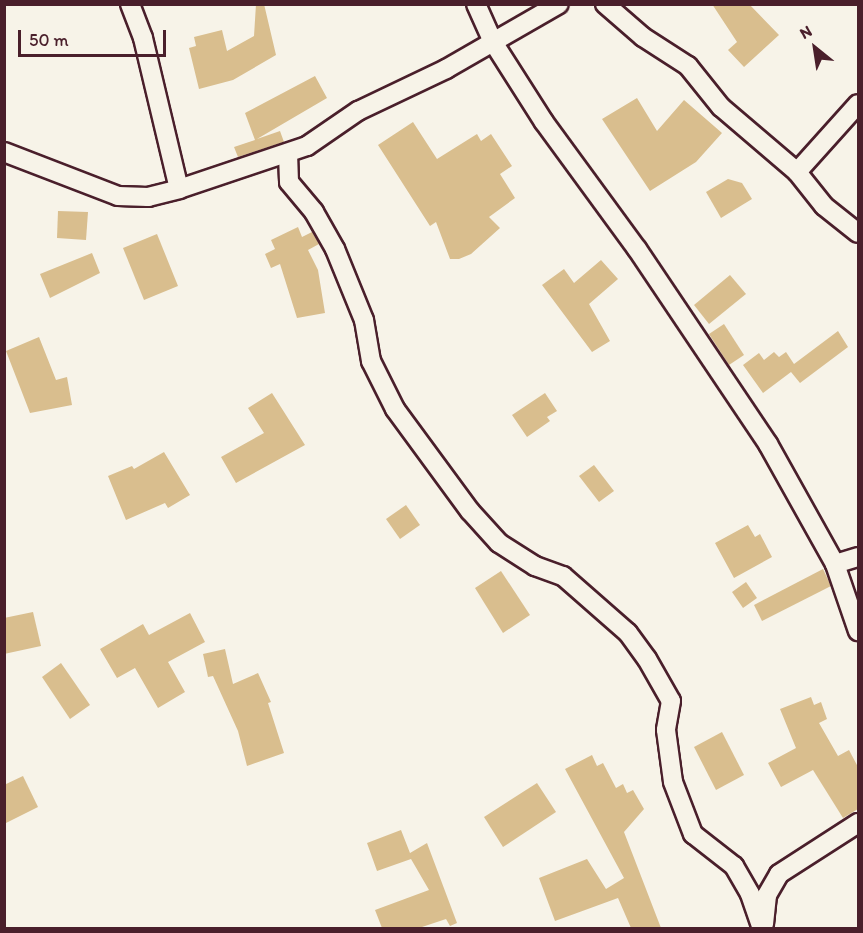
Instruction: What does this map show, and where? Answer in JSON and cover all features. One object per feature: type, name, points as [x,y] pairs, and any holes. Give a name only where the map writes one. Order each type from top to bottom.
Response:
[{"type":"street","points":[[130,4],[143,38],[179,189]]},
{"type":"street","points":[[477,4],[494,42],[544,123],[638,249],[768,444],[835,564],[858,631]]},
{"type":"street","points":[[4,152],[118,196],[148,197],[179,189],[288,153],[314,142],[375,102],[494,42],[559,4]]},
{"type":"street","points":[[605,4],[644,37],[688,66],[721,107],[797,172],[824,206],[858,233]]},
{"type":"street","points":[[797,172],[858,104]]},
{"type":"street","points":[[288,153],[289,182],[314,212],[335,249],[364,320],[371,361],[395,409],[470,511],[499,543],[535,566],[563,576],[605,610],[647,659],[671,701],[666,730],[674,782],[693,834],[734,866],[750,894],[763,928]]},
{"type":"street","points":[[835,564],[858,557]]},
{"type":"street","points":[[763,928],[767,895],[779,874],[858,823]]},
{"type":"building","points":[[256,4],[264,4],[276,55],[233,80],[199,89],[189,48],[196,46],[194,37],[222,30],[227,51],[254,36]]},
{"type":"building","points":[[712,4],[749,4],[779,35],[744,67],[728,50],[737,42]]},
{"type":"building","points":[[315,76],[327,98],[257,139],[280,131],[284,142],[238,157],[234,147],[255,140],[245,113]]},
{"type":"building","points":[[637,98],[657,131],[684,100],[722,133],[696,162],[650,191],[602,119]]},
{"type":"building","points":[[413,122],[437,159],[477,134],[481,141],[491,134],[512,166],[500,174],[515,198],[489,217],[500,228],[471,254],[459,259],[450,259],[436,222],[430,226],[378,145]]},
{"type":"building","points":[[728,179],[742,183],[752,199],[721,218],[706,192]]},
{"type":"building","points":[[58,211],[88,212],[86,240],[57,238]]},
{"type":"building","points":[[298,227],[302,237],[312,232],[319,244],[308,250],[318,270],[325,313],[297,318],[280,264],[271,268],[265,254],[275,249],[271,240]]},
{"type":"building","points":[[157,234],[178,286],[144,300],[123,248]]},
{"type":"building","points":[[92,253],[100,273],[50,298],[40,274]]},
{"type":"building","points":[[601,260],[618,279],[589,304],[610,341],[592,352],[542,285],[564,269],[574,283]]},
{"type":"building","points":[[730,275],[746,294],[709,324],[694,305]]},
{"type":"building","points":[[724,324],[744,355],[729,365],[709,334]]},
{"type":"building","points":[[838,331],[848,347],[800,383],[791,372],[763,393],[743,365],[759,353],[764,360],[774,352],[779,357],[786,352],[794,364]]},
{"type":"building","points":[[39,337],[56,380],[67,377],[72,405],[30,413],[6,351]]},
{"type":"building","points":[[272,393],[305,445],[236,483],[221,457],[264,433],[248,408]]},
{"type":"building","points":[[545,393],[557,411],[547,417],[550,421],[527,437],[512,415]]},
{"type":"building","points":[[164,452],[190,495],[168,508],[165,503],[126,520],[108,476],[132,466],[134,469]]},
{"type":"building","points":[[594,465],[614,491],[599,502],[579,476]]},
{"type":"building","points":[[406,505],[420,525],[400,539],[386,519]]},
{"type":"building","points":[[748,525],[755,537],[760,534],[772,557],[734,578],[715,543]]},
{"type":"building","points":[[823,569],[831,586],[762,621],[754,605]]},
{"type":"building","points":[[501,571],[530,615],[503,633],[475,588]]},
{"type":"building","points":[[746,582],[757,598],[743,608],[732,592]]},
{"type":"building","points":[[33,612],[41,646],[4,654],[4,618]]},
{"type":"building","points":[[190,613],[205,642],[168,662],[185,692],[158,708],[135,668],[117,678],[100,649],[143,624],[149,635]]},
{"type":"building","points":[[225,649],[233,684],[258,673],[271,702],[268,703],[284,753],[247,766],[238,731],[213,676],[208,677],[203,654]]},
{"type":"building","points":[[61,663],[90,705],[70,719],[42,677]]},
{"type":"building","points":[[811,697],[814,705],[821,702],[827,719],[819,723],[838,756],[849,750],[858,767],[858,809],[843,818],[813,770],[781,787],[768,763],[796,748],[780,709]]},
{"type":"building","points":[[722,732],[744,775],[716,790],[694,747]]},
{"type":"building","points":[[592,755],[597,766],[603,763],[616,788],[623,784],[627,793],[633,790],[644,809],[624,832],[661,928],[631,928],[618,898],[555,921],[539,878],[587,859],[606,889],[624,878],[565,769]]},
{"type":"building","points":[[23,776],[38,807],[4,824],[4,785]]},
{"type":"building","points":[[537,783],[556,812],[503,847],[484,817]]},
{"type":"building","points":[[401,830],[410,853],[427,843],[457,923],[450,926],[446,919],[419,928],[382,928],[375,910],[429,890],[411,859],[377,871],[367,843]]}]
